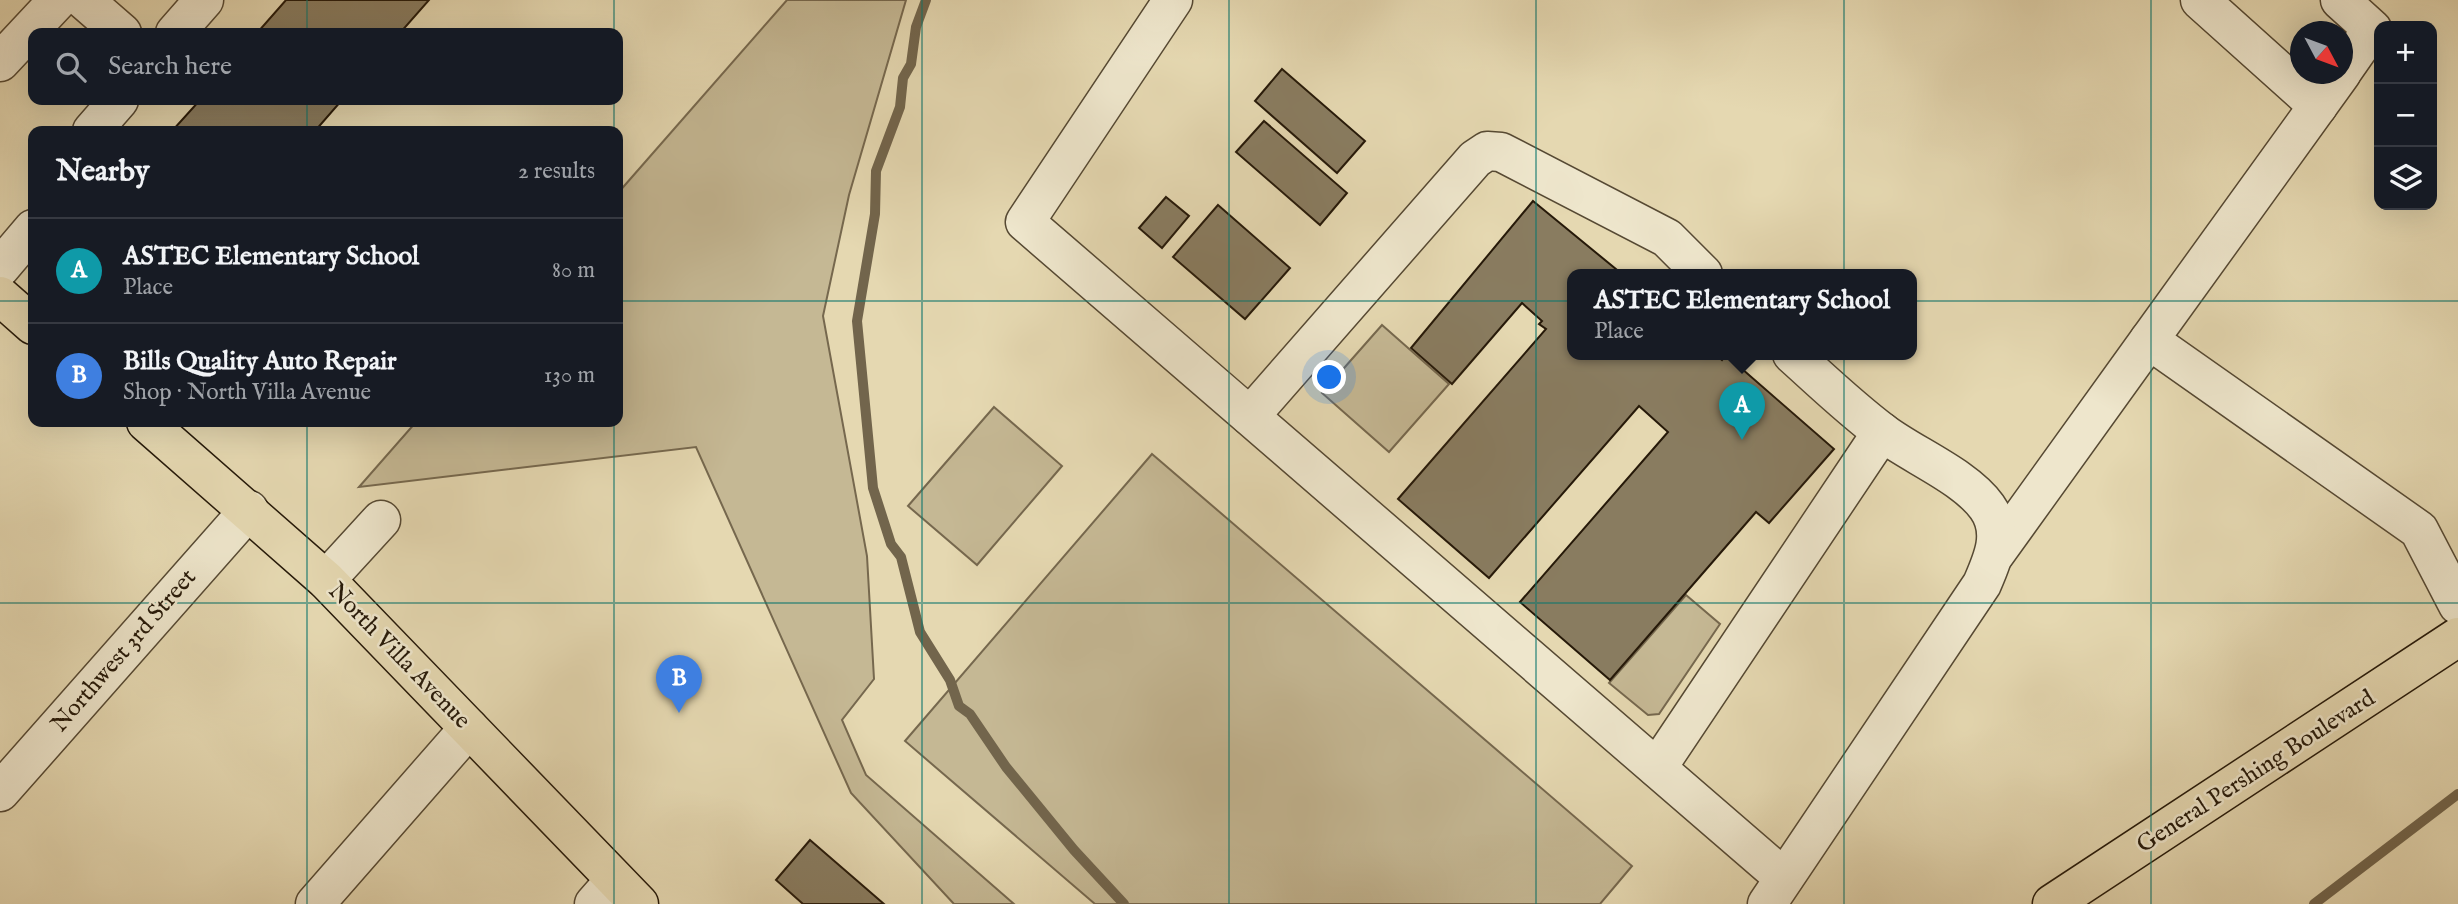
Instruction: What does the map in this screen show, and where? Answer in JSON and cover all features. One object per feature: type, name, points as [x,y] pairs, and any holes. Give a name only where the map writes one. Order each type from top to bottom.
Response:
[{"type":"main road","points":[[0,296],[28,321]]},
{"type":"main road","name":"North Villa Avenue","points":[[152,427],[326,580],[469,728],[616,896]]},
{"type":"main road","name":"General Pershing Boulevard","points":[[2052,904],[2458,637]]},
{"type":"street","points":[[32,28],[58,0]]},
{"type":"street","points":[[84,0],[116,28]]},
{"type":"street","points":[[179,28],[204,0]]},
{"type":"street","points":[[1173,0],[1025,222],[1657,768],[1776,891],[1982,584],[1995,554],[2334,84]]},
{"type":"street","points":[[2200,0],[2318,106]]},
{"type":"street","points":[[2340,0],[2372,29],[2353,57]]},
{"type":"street","points":[[0,62],[28,32]]},
{"type":"street","points":[[96,126],[115,105]]},
{"type":"street","points":[[1250,416],[1475,159],[1487,151],[1501,152],[1667,238],[1698,269]]},
{"type":"street","points":[[0,268],[28,235]]},
{"type":"street","points":[[2149,340],[2419,530],[2458,605]]},
{"type":"street","points":[[1798,360],[1882,432],[1972,491],[1988,508],[1996,529],[1995,554]]},
{"type":"street","points":[[1657,768],[1882,432]]},
{"type":"street","name":"Northwest 3rd Street","points":[[0,792],[249,510]]},
{"type":"street","points":[[326,580],[381,520]]},
{"type":"street","points":[[315,904],[469,728]]},
{"type":"shaded area","points":[[787,0],[906,0],[849,195],[823,316],[867,556],[874,679],[842,720],[866,775],[1014,904],[954,904],[851,793],[696,447],[359,487],[412,427],[623,427],[623,187]]},
{"type":"shaded area","points":[[1382,325],[1449,384],[1389,452],[1322,393]]},
{"type":"shaded area","points":[[994,407],[1062,466],[977,565],[908,506]]},
{"type":"shaded area","points":[[1152,454],[1632,866],[1600,904],[1095,904],[905,741]]},
{"type":"shaded area","points":[[1686,595],[1720,624],[1659,714],[1648,715],[1609,683]]},
{"type":"building","points":[[286,0],[429,0],[404,28],[261,28]]},
{"type":"building","points":[[1282,69],[1365,141],[1337,173],[1255,101]]},
{"type":"building","points":[[195,105],[338,105],[319,126],[177,126]]},
{"type":"building","points":[[1264,121],[1347,193],[1320,225],[1236,152]]},
{"type":"building","points":[[1166,197],[1189,216],[1162,248],[1139,228]]},
{"type":"building","points":[[1533,201],[1616,269],[1567,269],[1567,360],[1732,360],[1834,449],[1769,523],[1756,512],[1610,680],[1520,602],[1668,432],[1639,406],[1489,578],[1398,499],[1546,329],[1539,324],[1542,321],[1522,303],[1452,384],[1411,348]]},
{"type":"building","points":[[1218,205],[1290,268],[1245,319],[1173,257]]},
{"type":"building","points":[[810,840],[884,904],[803,904],[776,880]]},
{"type":"waterway","points":[[926,0],[916,27],[911,64],[903,78],[900,107],[876,171],[875,214],[857,321],[873,488],[891,544],[901,557],[920,632],[950,680],[959,706],[970,714],[1006,767],[1074,850],[1124,904]]},
{"type":"waterway","points":[[2314,904],[2458,794]]},
{"type":"place","name":"ASTEC Elementary School","points":[[1742,440]]},
{"type":"place","name":"Bills Quality Auto Repair","points":[[679,713]]}]
